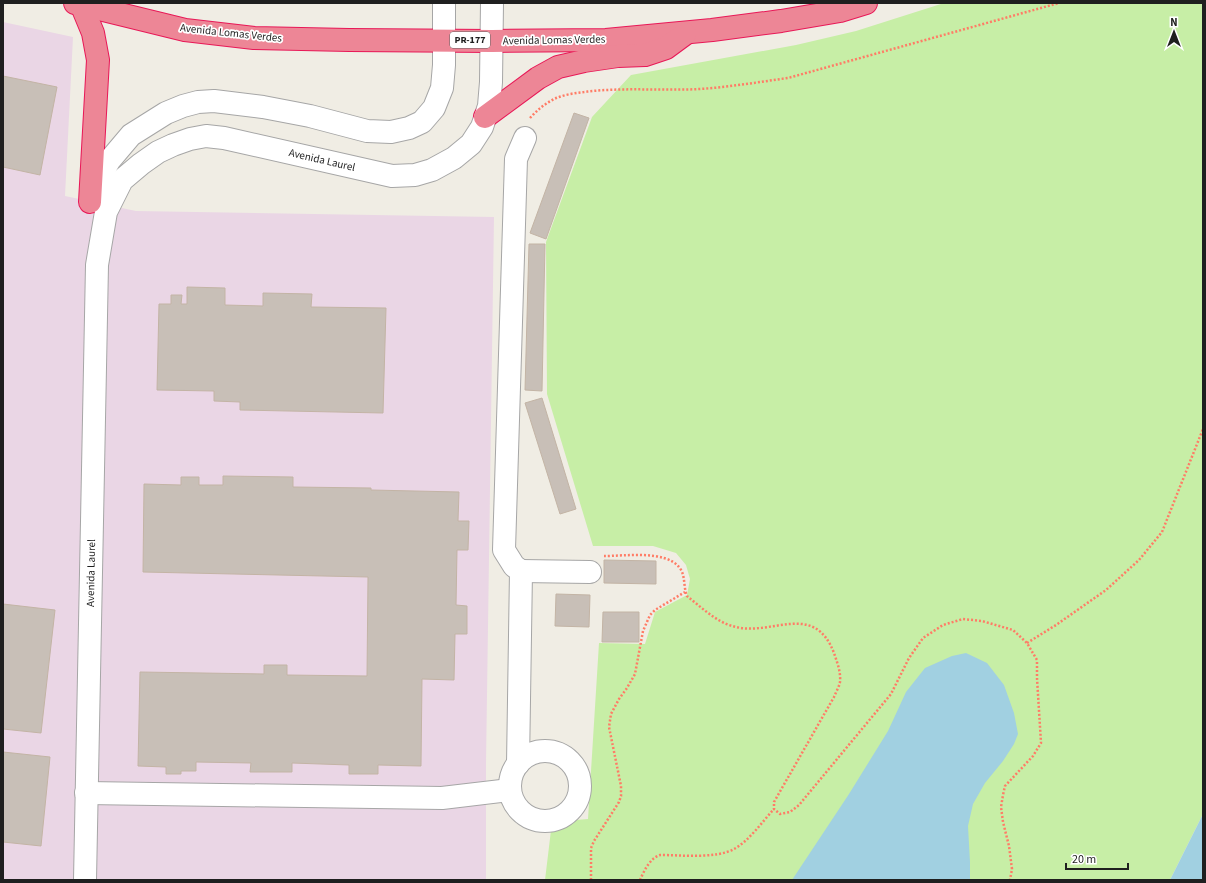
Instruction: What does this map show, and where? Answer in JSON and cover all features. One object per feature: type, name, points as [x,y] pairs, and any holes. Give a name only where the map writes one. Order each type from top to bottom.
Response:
[{"type":"highway","name":"Avenida Lomas Verdes","points":[[78,4],[185,30],[254,38],[492,41],[606,40],[688,32],[781,22],[840,11],[866,3]]},
{"type":"highway","points":[[78,4],[93,33],[98,60],[90,202]]},
{"type":"highway","points":[[485,117],[538,78],[558,67],[584,61],[618,56],[645,55],[666,48],[688,32]]},
{"type":"street","name":"Avenida Laurel","points":[[97,265],[89,242],[90,202],[97,182],[109,161],[131,135],[166,113],[182,106],[198,102],[214,101],[263,107],[310,116],[366,131],[391,132],[409,128],[422,122],[434,108],[442,88],[444,65],[444,3]]},
{"type":"street","name":"Avenida Laurel","points":[[85,880],[97,265],[106,212],[122,180],[142,164],[158,152],[173,145],[190,139],[206,136],[224,138],[392,176],[415,175],[432,170],[454,158],[471,144],[482,127],[489,106],[491,82],[492,3]]},
{"type":"street","points":[[525,138],[516,159],[504,550],[514,566],[521,571],[590,572]]},
{"type":"street","points":[[518,764],[529,756],[542,751],[555,752],[567,759],[576,770],[580,782],[579,796],[573,808],[562,817],[549,821],[536,820],[524,813],[515,803],[510,790],[512,776],[518,764],[521,571]]},
{"type":"street","points":[[86,793],[442,798],[510,790]]},
{"type":"path","points":[[525,138],[529,119],[537,110],[555,99],[575,93],[602,89],[700,89],[788,78],[1059,3]]},
{"type":"path","points":[[1027,643],[1056,625],[1106,590],[1139,560],[1162,532],[1203,429]]},
{"type":"path","points":[[590,572],[589,556],[656,556],[667,558],[679,567],[684,576],[685,592],[687,596],[721,621],[736,627],[755,628],[802,623],[813,626],[822,633],[832,647],[839,667],[840,683],[774,802],[774,809],[745,840],[734,849],[715,855],[656,856],[645,869],[640,880]]},
{"type":"path","points":[[590,880],[591,848],[619,802],[621,796],[621,786],[610,727],[611,714],[635,674],[643,631],[650,615],[655,610],[685,592]]},
{"type":"path","points":[[774,809],[780,814],[790,812],[799,805],[890,694],[909,658],[923,638],[943,625],[963,619],[982,621],[1013,630],[1027,643],[1037,660],[1041,743],[1034,756],[1005,786],[1002,795],[1001,807],[1003,822],[1009,846],[1012,869],[1010,880]]},
{"type":"shaded area","points":[[3,22],[73,37],[65,196],[136,211],[494,217],[486,763],[486,880],[3,880]]},
{"type":"green space","points":[[944,3],[1203,3],[1203,814],[1170,880],[545,880],[552,822],[588,819],[599,643],[645,644],[655,612],[687,595],[690,579],[686,565],[676,553],[653,546],[593,546],[547,394],[546,242],[592,117],[631,75],[796,45],[856,31]]},
{"type":"water","points":[[966,653],[987,663],[1004,685],[1014,713],[1018,734],[1014,744],[1003,761],[985,783],[973,804],[968,826],[970,880],[792,880],[849,794],[888,731],[906,692],[925,668],[952,656]]},
{"type":"water","points":[[1203,814],[1203,880],[1170,880]]},
{"type":"building","points":[[3,76],[57,87],[40,175],[3,167]]},
{"type":"building","points":[[574,113],[589,118],[546,239],[530,233]]},
{"type":"building","points":[[529,244],[545,244],[542,391],[525,390]]},
{"type":"building","points":[[187,287],[225,288],[225,305],[263,306],[263,293],[312,294],[311,307],[386,308],[383,413],[240,410],[240,402],[214,401],[214,391],[157,390],[159,304],[171,304],[171,295],[182,295],[181,304],[187,304]]},
{"type":"building","points":[[542,398],[576,509],[560,514],[525,403]]},
{"type":"building","points":[[223,476],[293,477],[293,487],[371,488],[371,490],[459,492],[458,521],[469,521],[468,550],[457,550],[456,605],[467,606],[467,634],[455,634],[454,680],[422,679],[421,766],[378,765],[378,774],[349,774],[349,765],[292,763],[292,772],[250,772],[251,763],[196,762],[196,771],[181,771],[181,774],[166,774],[166,767],[138,766],[140,672],[264,674],[264,665],[287,665],[287,675],[367,676],[368,577],[143,572],[144,484],[181,485],[181,477],[199,477],[199,485],[223,485]]},
{"type":"building","points":[[604,560],[656,561],[656,584],[604,583]]},
{"type":"building","points":[[556,594],[590,595],[589,627],[555,626]]},
{"type":"building","points":[[3,604],[55,610],[41,733],[3,729]]},
{"type":"building","points":[[603,612],[639,612],[639,642],[602,642]]},
{"type":"building","points":[[3,752],[50,757],[41,846],[3,842]]}]
